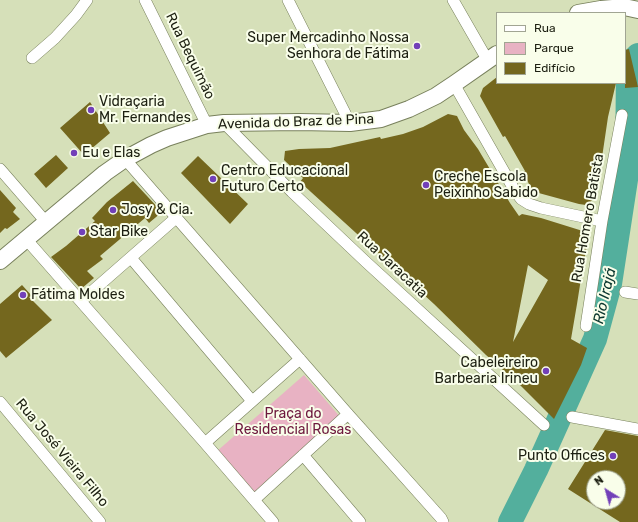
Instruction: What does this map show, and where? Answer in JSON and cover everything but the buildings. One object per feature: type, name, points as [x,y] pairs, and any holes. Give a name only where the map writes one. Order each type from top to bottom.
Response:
[{"type":"street","points":[[32,58],[55,38],[76,16],[87,0]]},
{"type":"street","name":"Rua Bequimão","points":[[145,0],[207,125]]},
{"type":"street","points":[[288,0],[350,123]]},
{"type":"street","points":[[453,0],[492,57]]},
{"type":"street","points":[[584,12],[629,6]]},
{"type":"street","name":"Avenida do Braz de Pina","points":[[0,261],[125,159],[167,138],[207,125],[224,123],[350,123],[381,119],[409,109],[436,96],[492,57]]},
{"type":"street","points":[[454,84],[521,199],[529,204],[541,208],[602,221]]},
{"type":"street","name":"Rua Homero Batista","points":[[586,326],[602,221],[622,115]]},
{"type":"street","name":"Rua Jaracatia","points":[[224,123],[292,192],[360,257],[544,425]]},
{"type":"street","points":[[125,159],[443,522]]},
{"type":"street","points":[[0,169],[46,222]]},
{"type":"street","points":[[81,301],[177,218]]},
{"type":"street","points":[[26,239],[205,443],[272,522]]},
{"type":"street","points":[[131,258],[252,401]]},
{"type":"street","points":[[625,292],[638,294]]},
{"type":"street","points":[[205,443],[300,359]]},
{"type":"street","name":"Rua José Vieira Filho","points":[[0,402],[100,522]]},
{"type":"street","points":[[254,500],[348,414]]},
{"type":"street","points":[[572,417],[638,429]]},
{"type":"street","points":[[303,455],[360,522]]},
{"type":"green space","name":"Praça do Residencial Rosas","points":[[304,375],[341,418],[252,494],[216,452]]},
{"type":"waterway","name":"Rio Irajá","points":[[510,522],[536,470],[595,339],[610,284],[627,173],[628,65],[638,55]]},
{"type":"place","name":"Super Mercadinho Nossa Senhora de Fátima","points":[[417,46]]},
{"type":"place","name":"Vidraçaria Mr. Fernandes","points":[[91,110]]},
{"type":"place","name":"Eu e Elas","points":[[74,153]]},
{"type":"place","name":"Centro Educacional Futuro Certo","points":[[213,179]]},
{"type":"place","name":"Creche Escola Peixinho Sabido","points":[[426,185]]},
{"type":"place","name":"Josy & Cia.","points":[[113,210]]},
{"type":"place","name":"Star Bike","points":[[82,232]]},
{"type":"place","name":"Fátima Moldes","points":[[23,295]]},
{"type":"place","name":"Cabeleireiro Barbearia Irineu","points":[[546,371]]},
{"type":"place","name":"Punto Offices","points":[[613,456]]}]
